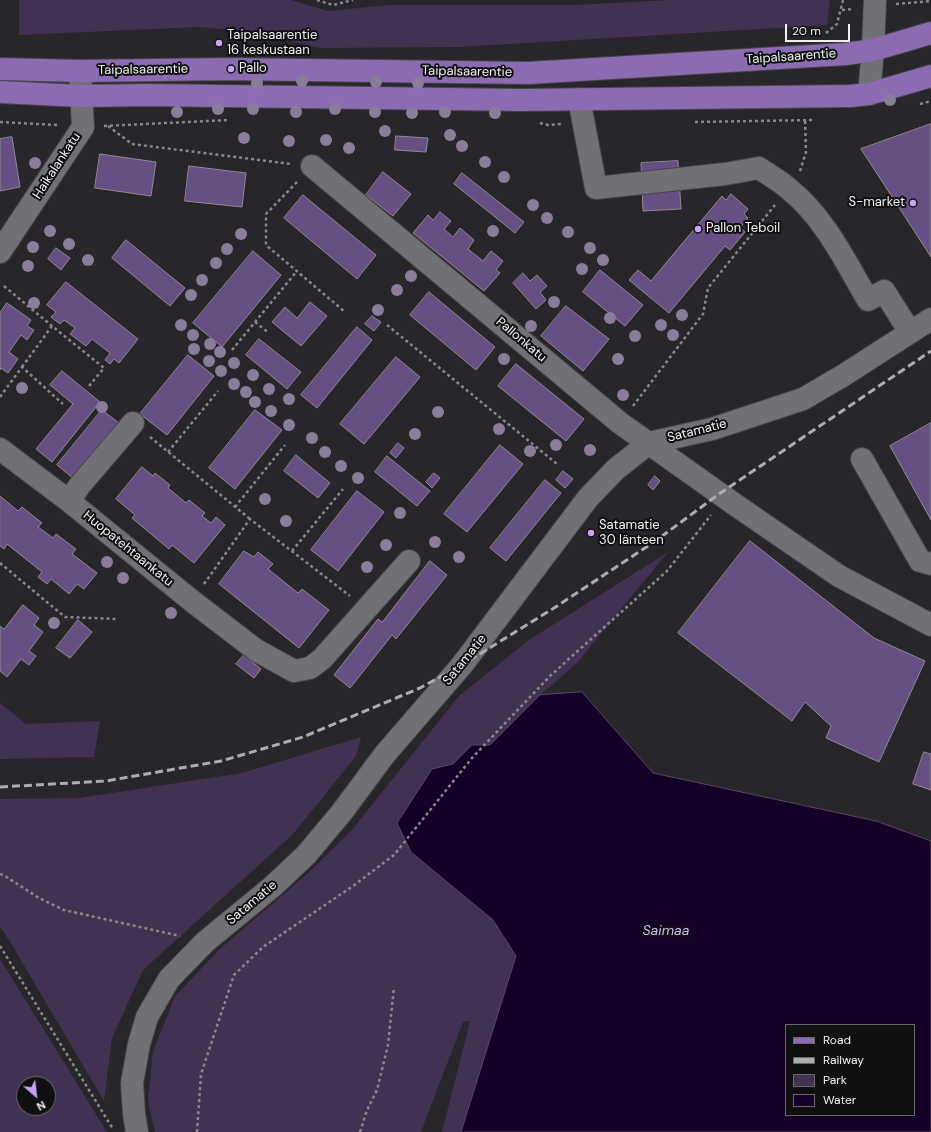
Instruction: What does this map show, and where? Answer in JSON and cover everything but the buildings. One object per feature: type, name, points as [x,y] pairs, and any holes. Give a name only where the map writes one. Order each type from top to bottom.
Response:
[{"type":"main road","name":"Taipalsaarentie","points":[[0,69],[80,71],[231,69],[528,73],[826,55],[873,50],[931,34]]},
{"type":"main road","name":"Taipalsaarentie","points":[[0,92],[81,96],[147,95],[521,100],[850,96],[869,94],[931,76]]},
{"type":"street","points":[[869,94],[875,0]]},
{"type":"street","name":"Haikalankatu","points":[[0,252],[83,127],[80,71]]},
{"type":"street","points":[[579,99],[596,188],[725,174],[758,168],[789,188],[812,211],[827,229],[868,300],[884,291],[910,332]]},
{"type":"street","name":"Pallonkatu","points":[[312,166],[620,423],[732,503],[839,576],[931,625]]},
{"type":"street","name":"Satamatie","points":[[137,1132],[132,1083],[139,1044],[147,1017],[169,979],[205,942],[272,887],[306,855],[342,812],[385,754],[462,665],[588,498],[616,469],[649,443],[712,428],[803,399],[844,375],[931,319]]},
{"type":"street","points":[[69,501],[80,485],[133,424]]},
{"type":"street","name":"Huopatehtaankatu","points":[[0,450],[69,501],[192,601],[256,650],[294,671],[310,668],[322,659],[409,561]]},
{"type":"street","points":[[862,459],[920,561],[931,564]]},
{"type":"path","points":[[317,0],[333,5],[354,0]]},
{"type":"path","points":[[824,34],[837,24],[843,0]]},
{"type":"path","points":[[620,423],[703,314],[708,288],[798,177],[806,152],[805,121]]},
{"type":"path","points":[[108,126],[132,144],[312,166]]},
{"type":"path","points":[[297,182],[266,214],[266,245],[345,312]]},
{"type":"path","points":[[232,350],[297,272]]},
{"type":"path","points":[[4,286],[104,368],[89,386]]},
{"type":"path","points":[[255,322],[268,333]]},
{"type":"path","points":[[387,324],[557,464]]},
{"type":"path","points":[[0,397],[52,326]]},
{"type":"path","points":[[22,367],[63,404]]},
{"type":"path","points":[[168,452],[218,391]]},
{"type":"path","points":[[133,424],[250,519],[352,597]]},
{"type":"path","points":[[235,507],[285,444]]},
{"type":"path","points":[[292,551],[343,489]]},
{"type":"path","points":[[197,1132],[201,1074],[234,975],[264,947],[353,886],[394,855],[472,758],[551,675],[667,572],[709,517],[732,503]]},
{"type":"path","points":[[192,601],[250,519]]},
{"type":"path","points":[[0,563],[65,617],[118,619]]},
{"type":"path","points":[[0,874],[38,898],[64,910],[187,937]]},
{"type":"path","points":[[0,946],[115,1132]]},
{"type":"path","points":[[360,1132],[367,1110],[377,1090],[388,1045],[394,987]]},
{"type":"green space","points":[[19,0],[291,0],[328,11],[389,5],[575,5],[669,0],[830,0],[827,25],[459,47],[319,48],[252,32],[199,27],[19,35]]},
{"type":"green space","points":[[668,552],[577,663],[540,695],[490,745],[472,745],[453,764],[432,769],[411,852],[493,920],[516,956],[461,1132],[442,1132],[470,1021],[463,1022],[421,1132],[155,1132],[148,1102],[153,1051],[175,996],[220,949],[308,873],[351,831],[459,696],[529,640]]},
{"type":"green space","points":[[0,703],[26,724],[100,721],[94,757],[0,759]]},
{"type":"green space","points":[[361,737],[356,756],[293,834],[143,970],[112,1038],[104,1101],[0,927],[0,799],[80,798],[242,773]]},
{"type":"green space","points":[[0,959],[107,1132],[0,1132]]},
{"type":"water","name":"Saimaa","points":[[582,692],[653,773],[876,821],[931,841],[931,1132],[461,1132],[516,956],[493,920],[411,852],[397,823],[432,769],[453,764],[472,745],[490,745],[540,695]]},
{"type":"railway","points":[[0,787],[106,781],[221,761],[303,737],[420,688],[462,665],[554,608],[654,542],[719,494],[931,351]]},
{"type":"place","name":"Taipalsaarentie 16 keskustaan","points":[[219,43]]},
{"type":"place","name":"Pallo","points":[[231,69]]},
{"type":"place","name":"S-market","points":[[913,203]]},
{"type":"place","name":"Pallon Teboil","points":[[698,229]]},
{"type":"place","name":"Satamatie 30 länteen","points":[[591,533]]}]
